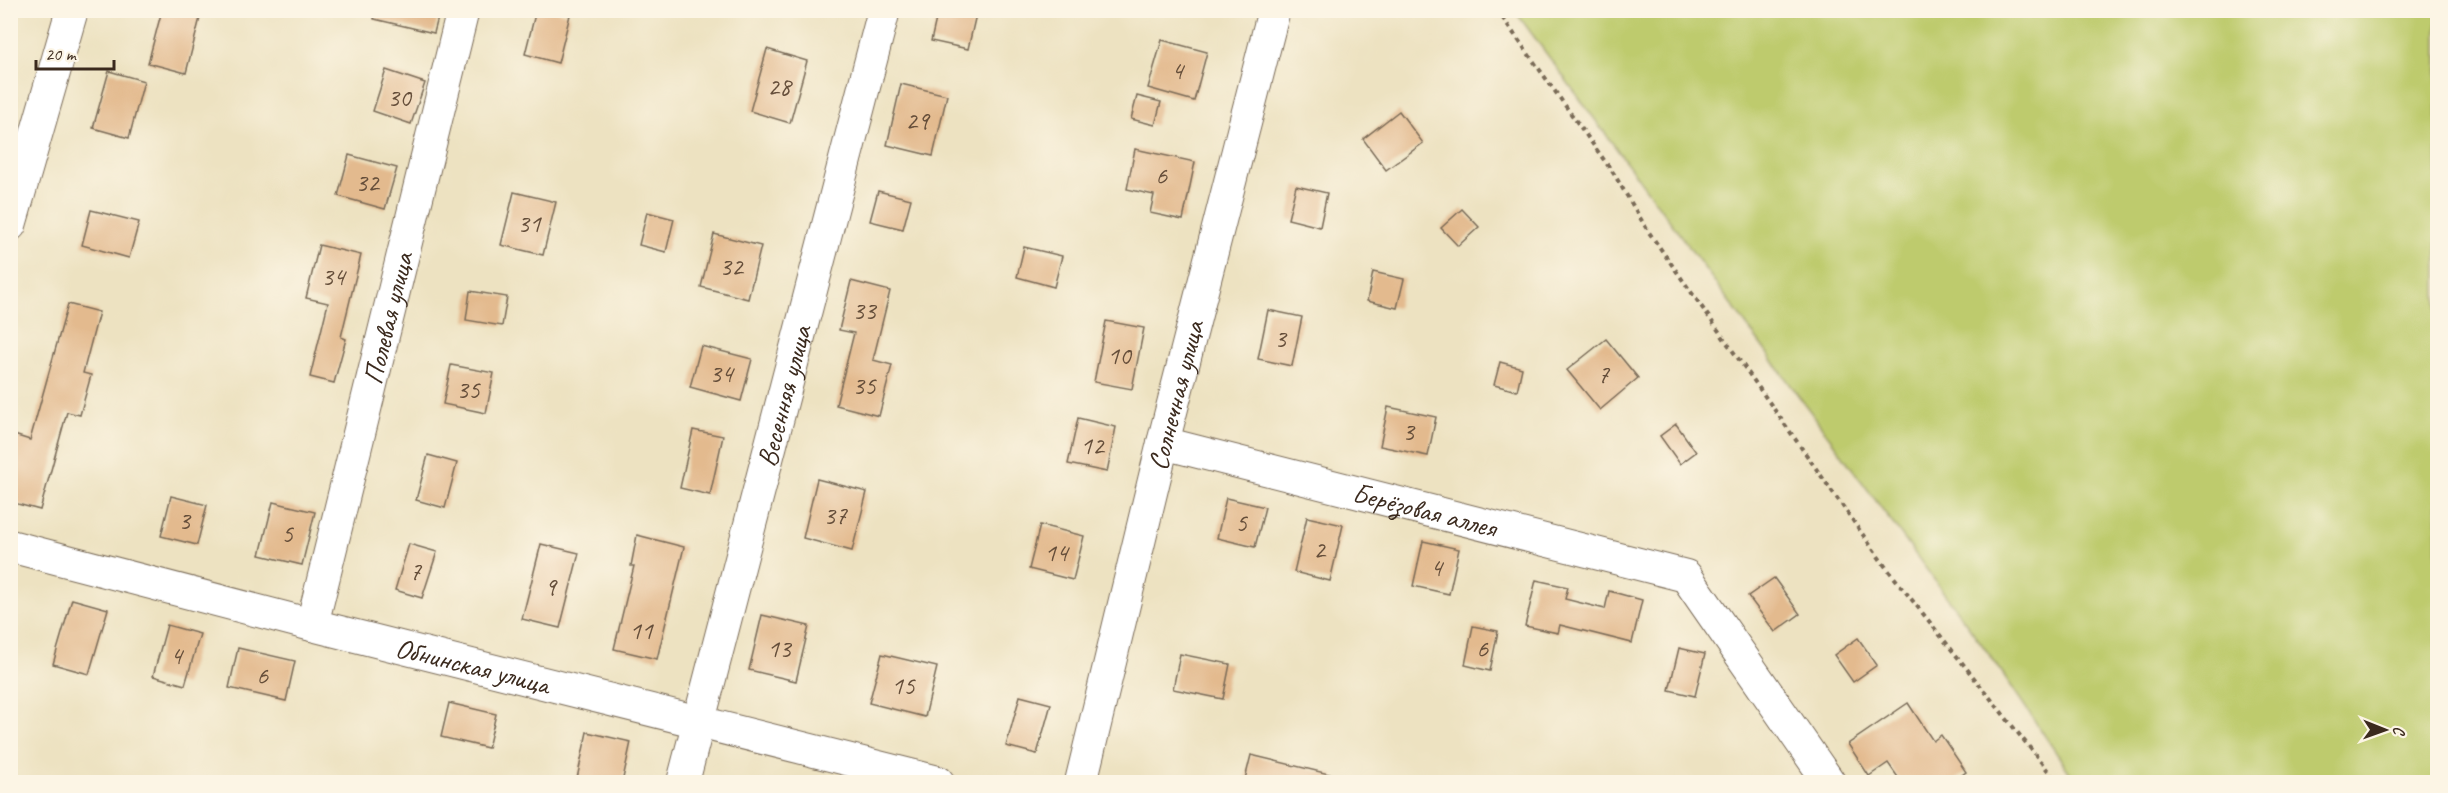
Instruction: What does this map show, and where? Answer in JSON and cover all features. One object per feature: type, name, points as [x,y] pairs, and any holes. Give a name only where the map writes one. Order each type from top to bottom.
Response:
[{"type":"street","points":[[10,225],[72,10]]},
{"type":"street","name":"Полевая улица","points":[[312,625],[463,10]]},
{"type":"street","name":"Весенняя улица","points":[[684,783],[698,721],[884,10]]},
{"type":"street","name":"Солнечная улица","points":[[1081,783],[1163,443],[1274,10]]},
{"type":"street","name":"Берёзовая аллея","points":[[1163,443],[1686,576],[1829,783]]},
{"type":"street","name":"Обнинская улица","points":[[10,546],[312,625],[938,783]]},
{"type":"path","points":[[1497,10],[1614,174],[1648,231],[1885,566],[2057,783]]},
{"type":"green space","points":[[1515,11],[2437,11],[2437,782],[2076,782],[1997,665]]},
{"type":"building","points":[[162,10],[202,10],[186,73],[148,63]]},
{"type":"building","points":[[375,10],[440,10],[434,33],[374,19]]},
{"type":"building","points":[[536,10],[552,10],[570,15],[558,63],[525,54]]},
{"type":"building","points":[[938,10],[977,10],[968,49],[931,41]]},
{"type":"building","points":[[1162,40],[1207,52],[1194,101],[1148,88]]},
{"type":"building","points":[[767,49],[807,61],[790,123],[750,111]]},
{"type":"building","points":[[386,70],[425,83],[411,124],[373,111]]},
{"type":"building","points":[[109,71],[144,81],[129,138],[93,128]]},
{"type":"building","points":[[901,84],[947,95],[933,156],[887,145]]},
{"type":"building","points":[[1137,96],[1161,102],[1155,125],[1131,119]]},
{"type":"building","points":[[1399,111],[1423,143],[1386,170],[1363,139]]},
{"type":"building","points":[[1135,149],[1195,162],[1183,220],[1150,213],[1154,195],[1127,189]]},
{"type":"building","points":[[349,155],[397,168],[385,209],[338,196]]},
{"type":"building","points":[[1296,186],[1327,193],[1320,227],[1288,219]]},
{"type":"building","points":[[878,191],[911,199],[903,229],[870,221]]},
{"type":"building","points":[[514,192],[556,202],[543,255],[501,245]]},
{"type":"building","points":[[1462,209],[1479,227],[1458,246],[1441,228]]},
{"type":"building","points":[[91,210],[139,222],[129,258],[82,245]]},
{"type":"building","points":[[647,212],[674,219],[666,252],[639,245]]},
{"type":"building","points":[[714,234],[761,246],[748,299],[701,287]]},
{"type":"building","points":[[319,245],[361,255],[341,337],[346,339],[334,383],[310,377],[328,303],[306,298]]},
{"type":"building","points":[[1024,247],[1062,256],[1054,287],[1017,277]]},
{"type":"building","points":[[1373,272],[1404,279],[1397,308],[1367,301]]},
{"type":"building","points":[[851,281],[890,291],[873,360],[892,365],[879,416],[836,405],[854,333],[839,330]]},
{"type":"building","points":[[470,291],[507,297],[502,326],[466,320]]},
{"type":"building","points":[[68,304],[99,312],[83,373],[91,375],[80,415],[67,412],[40,510],[10,502],[10,450],[14,435],[30,440]]},
{"type":"building","points":[[1268,310],[1302,317],[1292,366],[1258,359]]},
{"type":"building","points":[[1106,321],[1144,328],[1132,389],[1094,382]]},
{"type":"building","points":[[1606,339],[1638,378],[1600,410],[1567,370]]},
{"type":"building","points":[[701,346],[752,359],[741,401],[690,387]]},
{"type":"building","points":[[1500,362],[1522,368],[1517,391],[1494,385]]},
{"type":"building","points":[[451,365],[494,373],[486,413],[443,404]]},
{"type":"building","points":[[1388,407],[1436,417],[1428,456],[1380,446]]},
{"type":"building","points":[[1078,418],[1116,427],[1107,472],[1068,464]]},
{"type":"building","points":[[1676,424],[1696,452],[1680,464],[1660,436]]},
{"type":"building","points":[[693,430],[723,436],[710,495],[680,488]]},
{"type":"building","points":[[428,455],[457,463],[445,508],[416,500]]},
{"type":"building","points":[[817,479],[867,492],[852,551],[803,538]]},
{"type":"building","points":[[171,496],[207,505],[197,545],[161,536]]},
{"type":"building","points":[[1226,498],[1265,507],[1255,547],[1217,538]]},
{"type":"building","points":[[273,502],[315,512],[302,565],[260,555]]},
{"type":"building","points":[[1307,517],[1343,525],[1330,581],[1294,572]]},
{"type":"building","points":[[1040,525],[1084,536],[1073,580],[1029,569]]},
{"type":"building","points":[[637,535],[684,547],[657,659],[614,649],[634,566],[631,566]]},
{"type":"building","points":[[1423,541],[1459,549],[1449,594],[1413,586]]},
{"type":"building","points":[[409,544],[437,552],[422,598],[395,590]]},
{"type":"building","points":[[541,544],[579,553],[560,628],[522,619]]},
{"type":"building","points":[[1774,578],[1800,614],[1775,632],[1748,596]]},
{"type":"building","points":[[1536,580],[1568,587],[1565,599],[1605,609],[1609,591],[1642,600],[1632,643],[1560,625],[1558,633],[1525,626]]},
{"type":"building","points":[[72,599],[108,609],[89,674],[53,664]]},
{"type":"building","points":[[762,615],[809,626],[796,681],[749,670]]},
{"type":"building","points":[[167,625],[200,634],[185,685],[153,676]]},
{"type":"building","points":[[1473,626],[1498,631],[1490,671],[1465,665]]},
{"type":"building","points":[[1858,638],[1877,665],[1853,682],[1834,655]]},
{"type":"building","points":[[238,648],[295,661],[286,701],[229,688]]},
{"type":"building","points":[[1679,648],[1705,654],[1695,696],[1669,690]]},
{"type":"building","points":[[882,654],[937,667],[925,717],[869,703]]},
{"type":"building","points":[[1180,654],[1230,664],[1223,699],[1173,689]]},
{"type":"building","points":[[1020,696],[1051,704],[1037,754],[1006,746]]},
{"type":"building","points":[[449,703],[496,714],[488,748],[441,737]]},
{"type":"building","points":[[1908,703],[1933,741],[1941,735],[1966,772],[1951,783],[1902,783],[1888,763],[1869,776],[1848,744]]},
{"type":"building","points":[[587,732],[631,742],[622,783],[576,783]]},
{"type":"building","points":[[1251,755],[1333,775],[1332,783],[1244,783]]}]
